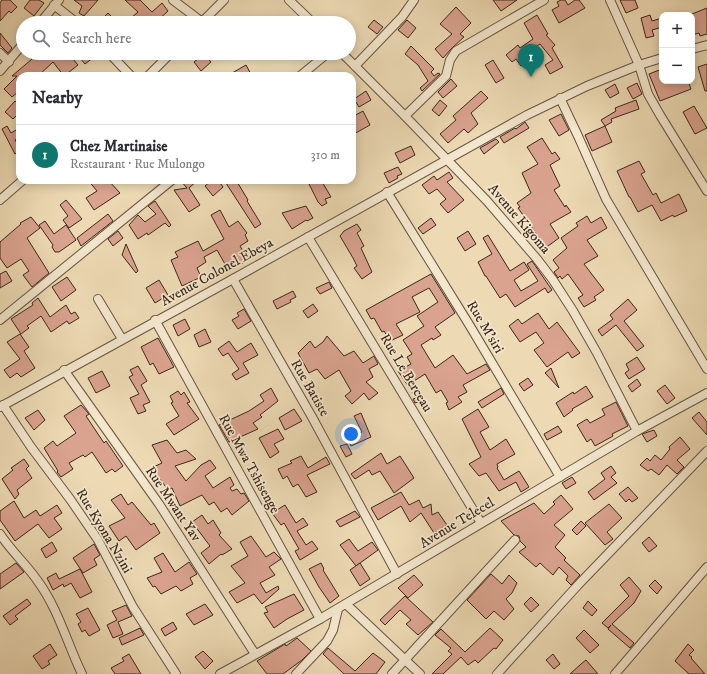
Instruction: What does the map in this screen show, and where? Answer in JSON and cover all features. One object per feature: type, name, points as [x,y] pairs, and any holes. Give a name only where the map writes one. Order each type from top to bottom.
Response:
[{"type":"street","points":[[173,0],[192,16]]},
{"type":"street","points":[[208,16],[224,0]]},
{"type":"street","points":[[290,0],[305,16]]},
{"type":"street","points":[[355,66],[402,17],[414,0]]},
{"type":"street","points":[[406,116],[446,76],[450,60],[456,51],[544,0]]},
{"type":"street","points":[[610,0],[639,65],[643,80],[654,105],[707,191]]},
{"type":"street","points":[[46,16],[57,3],[70,16]]},
{"type":"street","points":[[695,48],[707,45]]},
{"type":"street","points":[[0,53],[9,62]]},
{"type":"street","points":[[0,71],[16,53]]},
{"type":"street","name":"Avenue Colonel Ebeya","points":[[1,406],[517,120],[560,98],[639,65],[659,59]]},
{"type":"street","points":[[116,60],[127,72]]},
{"type":"street","points":[[152,72],[165,60]]},
{"type":"street","points":[[305,72],[319,60]]},
{"type":"street","name":"Avenue Kigoma","points":[[349,60],[406,116],[492,207],[537,259],[553,280],[573,311],[597,353],[637,431]]},
{"type":"street","points":[[560,98],[606,199],[707,369]]},
{"type":"street","points":[[0,200],[18,184]]},
{"type":"street","points":[[0,320],[167,184]]},
{"type":"street","name":"Rue M'siri","points":[[387,192],[470,326],[560,477]]},
{"type":"street","name":"Rue Le Berceau","points":[[308,237],[481,523]]},
{"type":"street","name":"Rue Batiste","points":[[233,278],[312,417],[397,574]]},
{"type":"street","points":[[98,299],[122,339]]},
{"type":"street","name":"Rue Mwa Tshisenge","points":[[155,320],[320,619]]},
{"type":"street","name":"Rue Mwant Yav","points":[[64,370],[159,504],[255,654]]},
{"type":"street","name":"Avenue Telecel","points":[[220,674],[338,609],[637,431],[706,395]]},
{"type":"street","name":"Rue Kyona Nzini","points":[[1,406],[70,499],[98,540],[133,607],[176,674]]},
{"type":"street","points":[[497,674],[578,585],[707,451]]},
{"type":"street","points":[[0,534],[37,579],[60,620],[70,649],[82,674]]},
{"type":"street","points":[[392,674],[515,540]]},
{"type":"street","points":[[615,674],[707,567]]},
{"type":"street","points":[[346,604],[420,674]]},
{"type":"street","points":[[296,674],[327,641],[333,630],[338,609]]},
{"type":"building","points":[[2,0],[10,0],[17,7],[11,13],[9,11],[0,21],[0,3]]},
{"type":"building","points":[[30,0],[39,0],[44,3],[34,16],[24,8]]},
{"type":"building","points":[[74,0],[98,0],[84,16],[79,13],[82,6]]},
{"type":"building","points":[[125,0],[140,0],[152,12],[162,3],[168,11],[163,16],[133,16],[138,12]]},
{"type":"building","points":[[493,0],[517,0],[501,11]]},
{"type":"building","points":[[565,0],[568,5],[575,0],[579,0],[585,8],[559,23],[552,10],[559,6],[557,2]]},
{"type":"building","points":[[620,0],[635,0],[638,8],[626,13]]},
{"type":"building","points":[[456,7],[471,23],[460,34],[464,37],[443,58],[435,49],[452,34],[440,24]]},
{"type":"building","points":[[707,8],[707,34],[700,36],[699,33],[695,34],[695,13]]},
{"type":"building","points":[[537,15],[548,34],[546,35],[555,45],[552,48],[563,67],[550,74],[545,65],[553,60],[540,44],[528,52],[532,58],[521,66],[516,59],[512,62],[506,55],[518,45],[520,48],[533,39],[524,23]]},
{"type":"building","points":[[650,15],[652,21],[659,19],[659,28],[652,30],[654,36],[646,38],[641,18]]},
{"type":"building","points":[[374,20],[383,27],[377,34],[368,27]]},
{"type":"building","points":[[407,20],[416,28],[408,38],[398,30]]},
{"type":"building","points":[[0,33],[12,48],[8,53],[0,45]]},
{"type":"building","points":[[411,46],[434,69],[431,72],[434,76],[438,73],[440,74],[422,91],[420,88],[428,81],[418,65],[405,54]]},
{"type":"building","points":[[31,60],[74,60],[78,65],[69,72],[61,72],[53,62],[42,72],[17,72]]},
{"type":"building","points":[[82,60],[90,60],[85,64]]},
{"type":"building","points":[[196,60],[209,60],[211,62],[201,71],[194,62]]},
{"type":"building","points":[[493,60],[504,78],[496,83],[485,65]]},
{"type":"building","points":[[707,64],[707,91],[705,91],[698,67]]},
{"type":"building","points":[[246,65],[250,72],[234,72]]},
{"type":"building","points":[[659,70],[659,84],[689,84],[691,89],[660,101],[649,74]]},
{"type":"building","points":[[16,77],[16,94],[12,97],[4,89]]},
{"type":"building","points":[[451,79],[457,86],[443,98],[438,92]]},
{"type":"building","points":[[637,83],[642,94],[633,99],[627,88]]},
{"type":"building","points":[[615,84],[619,93],[610,98],[605,90]]},
{"type":"building","points":[[366,91],[371,100],[359,107],[356,102],[356,98]]},
{"type":"building","points":[[481,91],[488,98],[471,113],[478,124],[468,133],[464,129],[448,143],[440,134],[456,120],[453,116]]},
{"type":"building","points":[[440,100],[447,106],[439,116],[432,110]]},
{"type":"building","points":[[636,100],[639,109],[611,119],[612,122],[605,126],[601,120],[616,111],[615,108]]},
{"type":"building","points":[[15,101],[16,102],[16,116],[13,119],[5,112]]},
{"type":"building","points":[[694,106],[707,128],[695,134],[683,112]]},
{"type":"building","points":[[363,111],[370,125],[356,133],[356,115]]},
{"type":"building","points":[[561,114],[569,130],[559,136],[549,120]]},
{"type":"building","points":[[525,122],[529,128],[504,143],[500,137],[515,128],[516,129]]},
{"type":"building","points":[[7,126],[11,133],[16,130],[15,154],[2,129]]},
{"type":"building","points":[[605,126],[612,142],[592,151],[585,135]]},
{"type":"building","points":[[542,138],[552,154],[555,152],[560,159],[550,165],[560,186],[554,190],[565,207],[566,205],[571,212],[550,224],[559,238],[544,249],[540,244],[542,242],[518,208],[520,207],[517,203],[531,193],[522,173],[538,164],[527,147]]},
{"type":"building","points":[[496,139],[499,142],[484,154],[480,148]]},
{"type":"building","points":[[411,146],[415,155],[400,163],[395,153]]},
{"type":"building","points":[[639,161],[645,172],[641,174],[653,195],[656,193],[661,203],[679,194],[687,211],[674,217],[673,215],[661,221],[652,205],[638,212],[617,171]]},
{"type":"building","points":[[398,167],[402,174],[397,176],[398,178],[389,183],[384,173]]},
{"type":"building","points":[[449,172],[453,178],[447,182],[464,200],[448,213],[440,204],[446,199],[437,189],[429,194],[422,185],[434,176],[437,180]]},
{"type":"building","points":[[91,184],[112,184],[120,193],[94,210],[86,198],[97,191]]},
{"type":"building","points":[[184,184],[194,184],[189,188],[200,205],[189,212],[174,190],[187,188]]},
{"type":"building","points":[[207,184],[221,184],[223,187],[213,196],[205,186]]},
{"type":"building","points":[[227,184],[238,184],[261,224],[255,228]]},
{"type":"building","points":[[309,184],[323,184],[331,197],[325,199],[327,203],[322,206],[318,202]]},
{"type":"building","points":[[66,200],[82,219],[69,228],[63,220],[68,216],[60,205]]},
{"type":"building","points":[[155,201],[171,225],[169,227],[165,223],[148,235],[147,233],[138,239],[129,225],[138,215],[145,222],[156,214],[148,206]]},
{"type":"building","points":[[306,206],[313,218],[307,221],[306,220],[292,229],[282,213]]},
{"type":"building","points":[[220,210],[229,227],[238,221],[247,233],[245,235],[248,241],[240,246],[248,260],[229,271],[217,250],[204,257],[206,262],[197,268],[201,277],[182,286],[171,260],[178,257],[175,252],[198,241],[203,251],[224,239],[211,215]]},
{"type":"building","points":[[108,214],[113,221],[81,246],[77,238]]},
{"type":"building","points":[[587,216],[591,223],[601,217],[607,228],[587,240],[598,256],[584,264],[604,290],[594,297],[596,300],[584,307],[578,298],[583,295],[568,274],[562,279],[560,276],[558,278],[554,272],[559,268],[553,260],[567,248],[561,238],[578,226],[576,223]]},
{"type":"building","points":[[31,217],[40,228],[27,238],[49,273],[32,287],[23,275],[29,271],[21,259],[7,268],[0,258],[0,242],[21,224],[20,223]]},
{"type":"building","points":[[431,218],[436,225],[423,234],[418,228]]},
{"type":"building","points":[[45,221],[54,234],[66,225],[76,240],[59,252],[55,252],[52,247],[53,245],[39,225]]},
{"type":"building","points":[[357,224],[361,230],[357,233],[364,246],[361,248],[372,272],[362,279],[354,268],[357,266],[340,236],[344,231]]},
{"type":"building","points":[[118,231],[123,238],[113,246],[108,239]]},
{"type":"building","points":[[468,231],[476,244],[465,251],[457,238]]},
{"type":"building","points":[[488,235],[510,271],[524,262],[529,270],[514,280],[521,291],[538,281],[527,264],[532,261],[552,290],[548,293],[545,288],[515,307],[506,294],[500,298],[485,276],[478,262],[492,254],[483,238]]},
{"type":"building","points":[[126,244],[138,271],[136,273],[122,255]]},
{"type":"building","points":[[6,271],[12,281],[0,288],[0,274]]},
{"type":"building","points":[[431,274],[455,313],[435,327],[441,335],[433,340],[432,338],[421,345],[435,368],[453,355],[467,374],[486,364],[490,370],[463,385],[467,392],[458,397],[462,402],[449,410],[446,403],[448,402],[441,390],[436,393],[425,374],[414,381],[425,400],[419,404],[418,402],[415,403],[413,399],[416,398],[398,371],[411,364],[407,357],[412,354],[403,340],[424,326],[417,316],[438,302],[429,288],[412,297],[420,312],[396,324],[403,335],[390,341],[384,331],[382,332],[374,318],[371,319],[366,310]]},
{"type":"building","points":[[67,277],[76,290],[61,301],[52,287]]},
{"type":"building","points":[[159,280],[168,295],[155,303],[146,288]]},
{"type":"building","points":[[329,282],[332,288],[320,294],[316,288]]},
{"type":"building","points":[[293,291],[296,297],[290,300],[291,302],[277,309],[273,301]]},
{"type":"building","points":[[38,298],[50,317],[66,305],[71,314],[75,312],[79,318],[69,324],[67,321],[51,332],[41,316],[27,326],[29,328],[21,334],[11,319],[33,305],[32,303]]},
{"type":"building","points":[[628,299],[637,310],[624,321],[644,346],[637,351],[616,325],[602,336],[598,330],[613,319],[610,315]]},
{"type":"building","points":[[313,304],[318,311],[308,318],[303,311]]},
{"type":"building","points":[[244,309],[251,321],[238,329],[232,320],[239,316],[237,313]]},
{"type":"building","points":[[538,313],[549,329],[557,322],[580,353],[572,358],[568,352],[547,367],[534,350],[544,343],[536,332],[520,342],[509,326],[518,319],[522,324]]},
{"type":"building","points":[[185,319],[190,329],[178,336],[173,325]]},
{"type":"building","points":[[205,329],[211,342],[199,347],[194,335]]},
{"type":"building","points":[[20,334],[29,347],[24,351],[35,368],[21,377],[17,373],[10,378],[4,370],[20,359],[7,342]]},
{"type":"building","points":[[327,336],[344,356],[354,351],[363,363],[374,356],[378,364],[369,369],[373,377],[366,382],[378,393],[369,400],[364,393],[352,404],[345,396],[351,391],[339,370],[325,379],[317,369],[309,373],[298,353],[310,341],[315,348],[323,342]]},
{"type":"building","points":[[158,338],[174,367],[159,374],[153,363],[150,365],[141,347]]},
{"type":"building","points":[[229,341],[237,352],[251,343],[258,355],[243,363],[249,373],[236,380],[232,374],[239,369],[228,353],[223,356],[218,349]]},
{"type":"building","points":[[637,357],[645,369],[629,379],[625,373],[629,370],[626,364]]},
{"type":"building","points":[[138,366],[147,381],[141,385],[150,402],[143,405],[146,411],[138,414],[130,398],[139,394],[129,377],[133,375],[130,370]]},
{"type":"building","points":[[551,368],[559,388],[545,373]]},
{"type":"building","points":[[102,371],[110,386],[96,393],[88,378]]},
{"type":"building","points":[[528,378],[533,385],[524,391],[519,384]]},
{"type":"building","points":[[637,379],[641,385],[632,392],[628,386]]},
{"type":"building","points":[[665,385],[675,398],[667,404],[657,391]]},
{"type":"building","points":[[586,386],[593,397],[572,409],[573,410],[564,417],[556,403]]},
{"type":"building","points":[[271,388],[278,401],[260,415],[262,417],[253,423],[258,429],[229,442],[219,425],[249,411],[264,401],[260,395]]},
{"type":"building","points":[[501,388],[504,394],[482,408],[478,402]]},
{"type":"building","points":[[178,391],[181,395],[184,392],[190,402],[187,403],[199,419],[174,435],[166,424],[179,416],[171,403],[173,402],[170,396]]},
{"type":"building","points":[[616,402],[628,426],[612,434],[613,436],[595,446],[591,439],[587,442],[577,425],[587,419],[590,423],[605,415],[602,409]]},
{"type":"building","points":[[81,405],[89,414],[86,416],[104,443],[106,441],[123,466],[115,472],[112,469],[106,473],[92,452],[85,457],[83,455],[69,463],[73,469],[61,477],[44,448],[53,441],[57,446],[76,433],[64,416]]},
{"type":"building","points":[[294,409],[302,421],[285,430],[279,418]]},
{"type":"building","points":[[478,409],[489,427],[480,432],[490,450],[506,439],[515,454],[497,464],[497,468],[504,480],[519,471],[529,487],[521,492],[516,482],[499,491],[486,473],[479,476],[469,464],[481,457],[462,419]]},
{"type":"building","points":[[38,410],[45,420],[34,430],[25,418]]},
{"type":"building","points":[[699,412],[707,422],[707,435],[692,418]]},
{"type":"building","points":[[361,413],[371,437],[351,446],[348,439],[362,432],[354,416]]},
{"type":"building","points":[[558,426],[562,432],[547,440],[544,434]]},
{"type":"building","points":[[278,429],[284,439],[274,444],[279,452],[270,458],[259,438]]},
{"type":"building","points":[[654,430],[657,436],[647,442],[642,434]]},
{"type":"building","points":[[680,437],[690,449],[677,460],[684,467],[677,474],[667,465],[659,475],[651,469],[648,471],[640,465],[647,458],[650,461],[655,455],[661,460],[670,449],[669,447]]},
{"type":"building","points":[[167,440],[177,453],[186,450],[196,459],[175,466],[186,481],[201,465],[210,460],[216,468],[205,476],[213,488],[230,477],[234,485],[230,488],[232,491],[237,489],[241,494],[244,493],[249,501],[232,515],[227,508],[221,512],[214,502],[209,505],[202,495],[180,506],[172,488],[168,490],[160,479],[157,481],[149,469],[162,463],[152,445]]},
{"type":"building","points":[[347,444],[352,454],[346,457],[340,446]]},
{"type":"building","points":[[381,453],[387,464],[400,456],[414,478],[394,493],[380,471],[372,475],[369,470],[355,479],[351,474]]},
{"type":"building","points":[[301,456],[308,468],[326,457],[330,464],[307,475],[317,492],[306,497],[298,484],[293,487],[287,476],[283,479],[278,469],[292,463],[290,461]]},
{"type":"building","points":[[24,459],[29,466],[26,469],[32,478],[17,490],[19,494],[15,499],[2,479],[13,470],[11,468]]},
{"type":"building","points":[[611,466],[616,473],[611,477],[617,483],[594,500],[588,492],[605,479],[601,473]]},
{"type":"building","points":[[572,477],[576,483],[566,489],[562,483]]},
{"type":"building","points":[[628,487],[638,498],[632,502],[629,499],[626,502],[619,494]]},
{"type":"building","points":[[401,492],[409,505],[419,500],[423,508],[431,504],[432,515],[438,512],[447,525],[434,533],[421,513],[410,522],[401,506],[378,520],[371,508]]},
{"type":"building","points":[[121,494],[128,505],[132,502],[151,525],[154,523],[160,533],[136,550],[126,536],[119,541],[109,526],[125,518],[111,500]]},
{"type":"building","points":[[561,495],[573,509],[554,525],[565,535],[555,547],[566,558],[564,560],[580,575],[571,585],[566,580],[568,576],[559,567],[553,575],[540,563],[536,567],[519,552],[526,547],[520,541],[519,536],[514,535],[501,521],[534,503],[544,514],[555,504],[553,502]]},
{"type":"building","points":[[14,501],[24,518],[36,510],[40,516],[57,505],[62,513],[54,518],[62,529],[49,538],[38,524],[15,541],[0,520],[0,511]]},
{"type":"building","points":[[609,504],[622,518],[607,532],[613,539],[605,545],[585,523]]},
{"type":"building","points":[[285,505],[296,523],[303,518],[308,525],[297,531],[306,545],[312,541],[318,549],[300,560],[295,551],[299,549],[284,523],[281,525],[272,513]]},
{"type":"building","points":[[355,511],[360,517],[340,527],[336,521]]},
{"type":"building","points":[[202,515],[208,524],[213,520],[221,533],[219,535],[232,549],[222,555],[221,554],[209,564],[201,553],[210,546],[192,522]]},
{"type":"building","points":[[581,521],[586,526],[577,535],[572,530]]},
{"type":"building","points":[[251,536],[266,557],[274,552],[281,559],[269,567],[275,575],[260,583],[266,593],[278,586],[279,589],[262,604],[254,594],[237,603],[229,592],[245,583],[231,566],[248,556],[240,542]]},
{"type":"building","points":[[649,537],[657,546],[649,552],[642,543]]},
{"type":"building","points":[[349,539],[358,551],[372,542],[378,550],[356,566],[340,545]]},
{"type":"building","points":[[52,542],[57,551],[46,558],[41,549]]},
{"type":"building","points":[[94,544],[100,555],[94,559],[97,565],[83,573],[73,558]]},
{"type":"building","points":[[163,553],[175,572],[189,562],[197,574],[190,578],[193,584],[181,591],[176,586],[161,594],[155,586],[153,587],[147,578],[162,572],[154,558]]},
{"type":"building","points":[[16,563],[24,572],[0,589],[0,574]]},
{"type":"building","points":[[321,563],[324,569],[323,570],[339,596],[330,603],[309,569]]},
{"type":"building","points":[[360,563],[370,579],[360,586],[350,570]]},
{"type":"building","points":[[80,569],[92,592],[80,598],[71,583],[64,587],[63,584],[53,590],[47,578],[56,573],[59,579]]},
{"type":"building","points":[[491,574],[502,584],[509,575],[517,583],[512,593],[506,599],[514,609],[504,620],[494,611],[486,619],[467,600]]},
{"type":"building","points":[[414,575],[423,585],[408,598],[398,588]]},
{"type":"building","points":[[629,577],[641,591],[634,603],[612,624],[634,643],[630,648],[608,629],[611,625],[608,628],[602,623],[629,596],[620,585]]},
{"type":"building","points":[[655,580],[662,587],[657,594],[649,586]]},
{"type":"building","points":[[294,594],[304,610],[274,628],[264,613],[268,612],[265,607]]},
{"type":"building","points":[[405,596],[433,622],[418,635],[406,624],[411,620],[400,610],[385,625],[380,620]]},
{"type":"building","points":[[531,597],[539,605],[531,612],[524,604]]},
{"type":"building","points":[[27,599],[31,604],[15,616],[18,619],[10,625],[3,616]]},
{"type":"building","points":[[588,601],[597,610],[592,616],[583,608]]},
{"type":"building","points":[[205,604],[213,615],[194,625],[186,614]]},
{"type":"building","points":[[126,605],[132,616],[118,622],[123,634],[113,638],[107,625],[117,620],[112,611]]},
{"type":"building","points":[[88,608],[100,630],[89,636],[85,630],[82,632],[78,624],[81,622],[76,614]]},
{"type":"building","points":[[173,622],[177,629],[165,636],[161,629]]},
{"type":"building","points":[[140,628],[144,635],[122,645],[119,638]]},
{"type":"building","points":[[490,628],[503,640],[496,649],[494,648],[478,663],[475,660],[468,665],[461,657],[443,674],[432,674],[452,654],[448,651],[451,648],[435,635],[441,629],[465,652]]},
{"type":"building","points":[[584,630],[599,645],[590,653],[576,638]]},
{"type":"building","points":[[297,638],[311,651],[302,660],[283,674],[267,674],[257,661],[285,644],[286,646]]},
{"type":"building","points":[[50,644],[57,655],[48,661],[50,664],[42,669],[33,656]]},
{"type":"building","points":[[688,644],[694,650],[689,655],[705,674],[689,674],[675,661]]},
{"type":"building","points":[[328,648],[355,671],[373,653],[385,662],[376,674],[344,674],[323,654]]},
{"type":"building","points":[[203,651],[213,661],[205,669],[195,657]]},
{"type":"building","points":[[129,654],[141,674],[115,674],[111,668],[124,661],[122,658]]},
{"type":"building","points":[[553,654],[560,664],[554,669],[546,660]]},
{"type":"building","points":[[586,660],[598,674],[570,674],[581,664]]},
{"type":"place","name":"Chez Martinaise","points":[[531,77]]}]
